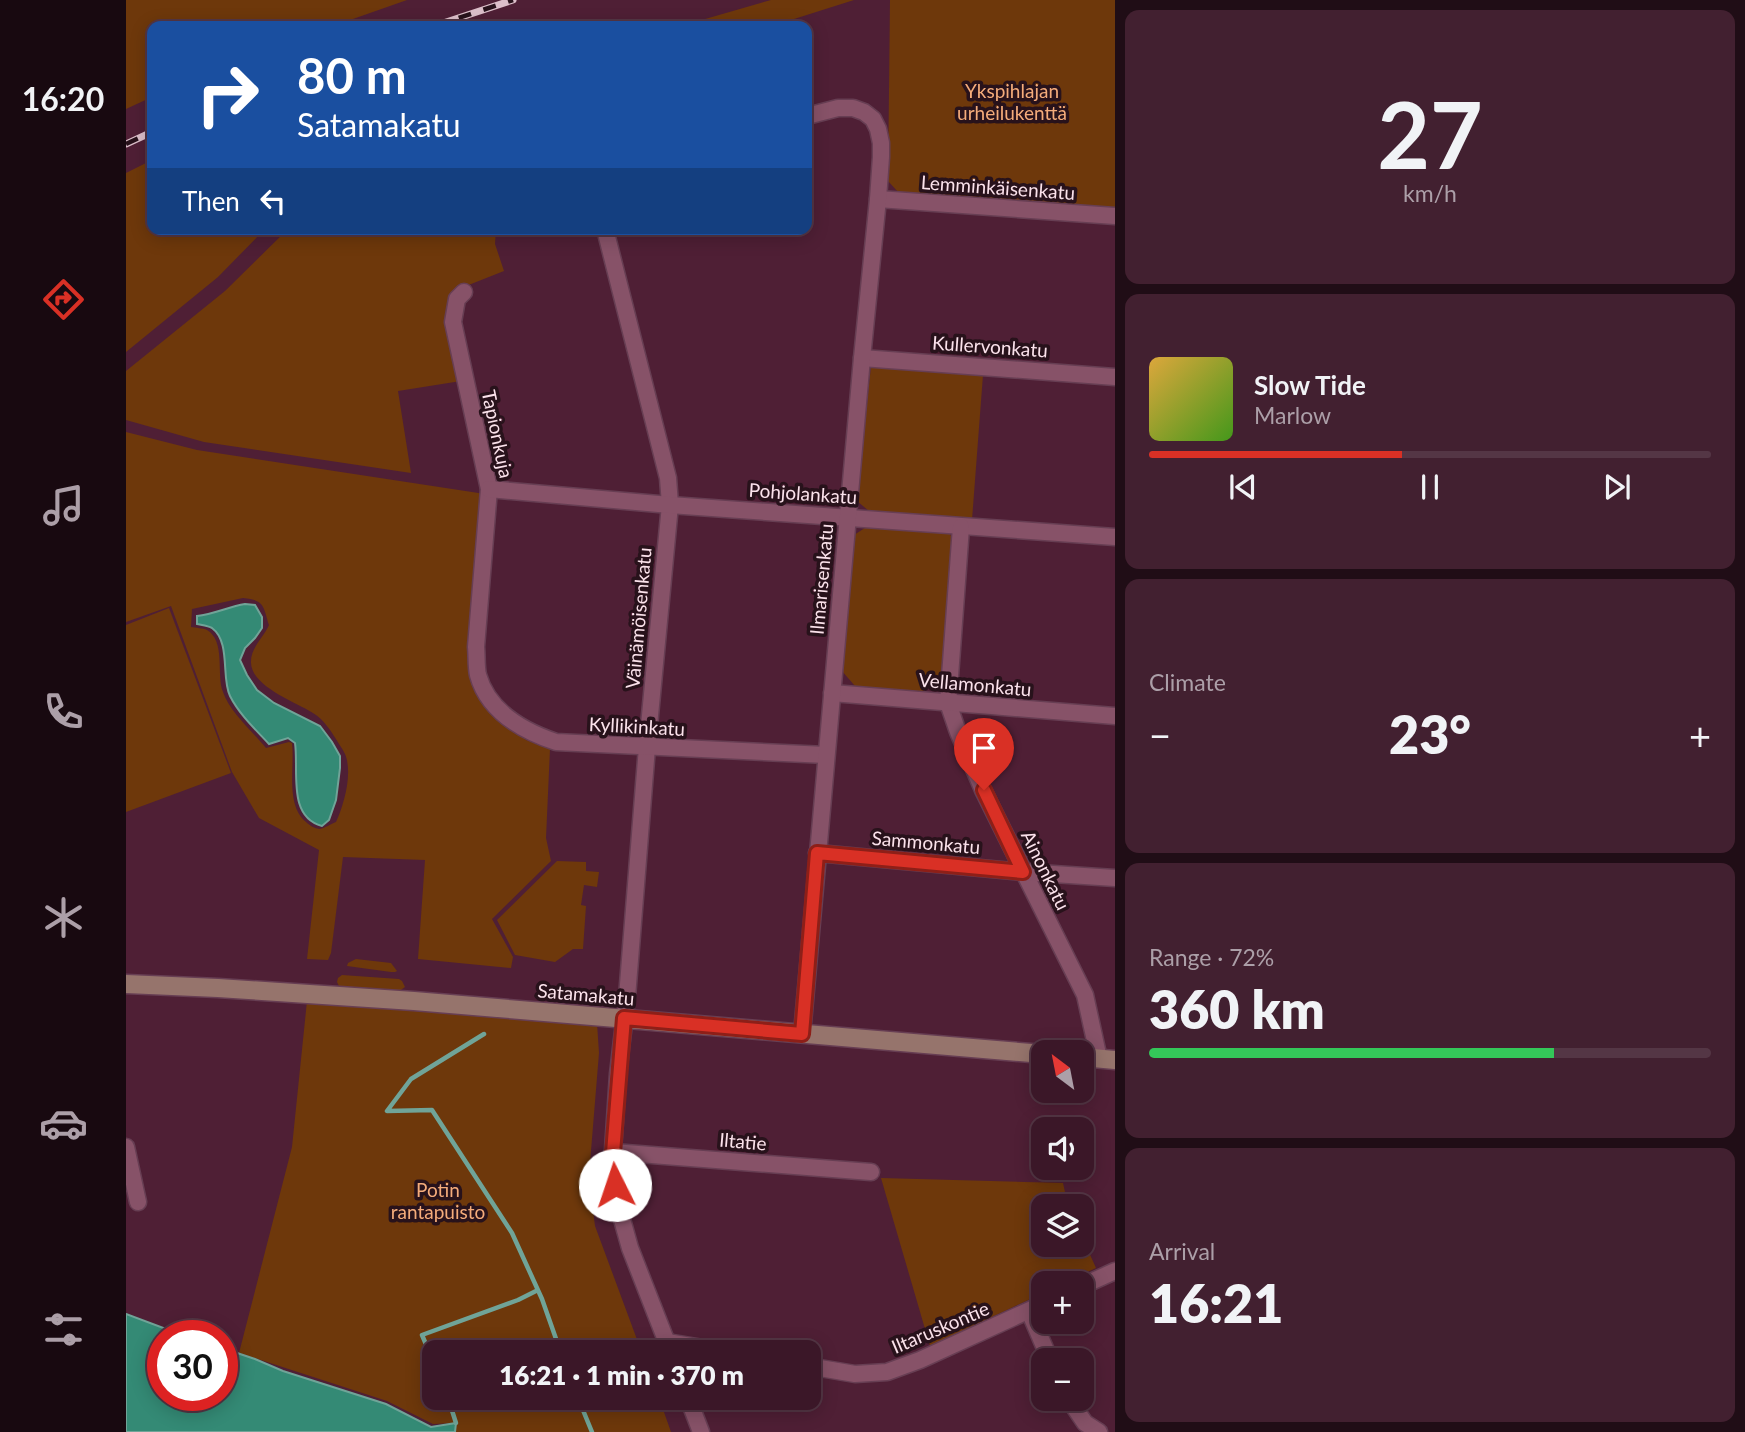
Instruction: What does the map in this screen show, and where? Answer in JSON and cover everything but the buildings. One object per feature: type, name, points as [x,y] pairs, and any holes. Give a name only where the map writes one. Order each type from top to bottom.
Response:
[{"type":"street","name":"Ilmarisenkatu","points":[[802,1034],[878,200],[881,142],[873,119],[864,112],[853,108],[838,108],[812,115]]},
{"type":"street","name":"Lemminkäisenkatu","points":[[878,200],[1115,216]]},
{"type":"street","name":"Väinämöisenkatu","points":[[607,235],[668,478],[670,505],[612,1165],[618,1205],[630,1248],[666,1340]]},
{"type":"street","name":"Tapionkuja","points":[[464,292],[457,299],[453,322],[489,489],[476,647],[477,672]]},
{"type":"street","name":"Kullervonkatu","points":[[862,358],[1115,377]]},
{"type":"street","name":"Pohjolankatu","points":[[489,489],[670,505],[1115,537]]},
{"type":"street","points":[[948,703],[961,527]]},
{"type":"street","name":"Kyllikinkatu","points":[[477,672],[482,687],[501,712],[535,736],[556,742],[826,755]]},
{"type":"street","name":"Vellamonkatu","points":[[832,693],[1115,716]]},
{"type":"street","name":"Ainonkatu","points":[[948,703],[978,779],[1085,995],[1098,1058]]},
{"type":"street","name":"Sammonkatu","points":[[817,853],[1115,878]]},
{"type":"street","name":"Satamakatu","points":[[126,984],[303,993],[1031,1053]]},
{"type":"street","points":[[126,1147],[138,1202]]},
{"type":"street","name":"Iltatie","points":[[613,1152],[870,1172]]},
{"type":"street","points":[[1094,1281],[1115,1271]]},
{"type":"street","name":"Iltaruskontie","points":[[821,1368],[855,1374],[887,1372],[920,1360],[1031,1309]]},
{"type":"street","points":[[693,1410],[701,1432]]},
{"type":"street","points":[[1077,1411],[1085,1423],[1099,1432]]},
{"type":"green space","points":[[126,0],[407,0],[347,21],[147,21],[147,99],[126,109]]},
{"type":"green space","points":[[771,0],[854,0],[788,21],[698,21]]},
{"type":"green space","name":"Ykspihlajan urheilukenttä","points":[[890,0],[1115,0],[1115,209],[899,193],[888,181]]},
{"type":"green space","points":[[147,162],[147,235],[259,235],[218,277],[126,352],[126,173]]},
{"type":"green space","points":[[282,235],[496,235],[495,244],[504,271],[461,288],[461,381],[398,391],[411,473],[204,442],[126,420],[126,371],[225,291]]},
{"type":"green space","points":[[871,366],[983,375],[972,520],[869,511],[857,501]]},
{"type":"green space","points":[[126,432],[197,450],[485,494],[470,670],[484,704],[492,714],[526,740],[550,749],[546,838],[551,861],[492,919],[513,957],[511,968],[418,959],[425,860],[343,857],[331,953],[328,960],[307,959],[319,850],[259,818],[232,772],[171,606],[126,622]],"holes":[[[243,598],[256,600],[262,605],[269,625],[253,652],[253,672],[278,694],[319,717],[345,754],[348,779],[342,807],[336,822],[320,829],[307,823],[295,806],[292,743],[266,748],[242,721],[230,707],[223,692],[217,642],[205,629],[191,627],[192,609]]]},
{"type":"green space","points":[[868,526],[948,532],[955,541],[944,679],[921,692],[855,686],[842,671],[854,535]]},
{"type":"green space","points":[[169,608],[231,773],[126,812],[126,625]]},
{"type":"green space","points":[[557,861],[586,862],[586,871],[599,872],[597,887],[584,885],[581,905],[586,906],[583,949],[573,949],[555,962],[515,955],[497,920]]},
{"type":"green space","points":[[356,959],[391,963],[397,971],[347,966]]},
{"type":"green space","points":[[342,975],[399,979],[405,987],[398,992],[340,988],[337,982]]},
{"type":"green space","name":"Potin rantapuisto","points":[[307,1001],[597,1023],[599,1053],[590,1163],[592,1203],[595,1226],[637,1340],[422,1340],[422,1410],[663,1410],[671,1432],[456,1432],[456,1423],[433,1424],[387,1401],[239,1353],[292,1147]]},
{"type":"green space","points":[[881,1178],[1063,1183],[1065,1194],[1031,1194],[1031,1257],[1091,1257],[1096,1268],[1090,1271],[1031,1271],[1031,1299],[930,1346]]},
{"type":"shaded area","points":[[245,604],[255,605],[262,617],[262,628],[245,648],[240,660],[247,675],[257,690],[274,703],[320,726],[340,756],[336,800],[329,820],[322,826],[311,821],[299,803],[295,743],[288,738],[269,744],[243,715],[227,688],[224,651],[218,634],[212,628],[197,624],[197,616]]},
{"type":"shaded area","points":[[126,1314],[147,1322],[147,1411],[238,1411],[238,1353],[283,1371],[386,1404],[431,1427],[456,1423],[455,1432],[126,1432]]},
{"type":"waterway","points":[[484,1034],[411,1079],[387,1111],[432,1110],[512,1233],[542,1299],[556,1340]]},
{"type":"waterway","points":[[424,1340],[422,1335],[536,1291]]},
{"type":"waterway","points":[[452,1410],[456,1423]]},
{"type":"waterway","points":[[583,1410],[592,1432]]},
{"type":"railway","points":[[449,21],[513,0]]},
{"type":"railway","points":[[126,144],[147,134]]},
{"type":"route","points":[[615,1185],[612,1165],[624,1018],[802,1034],[817,853],[1023,872],[984,790]]}]
